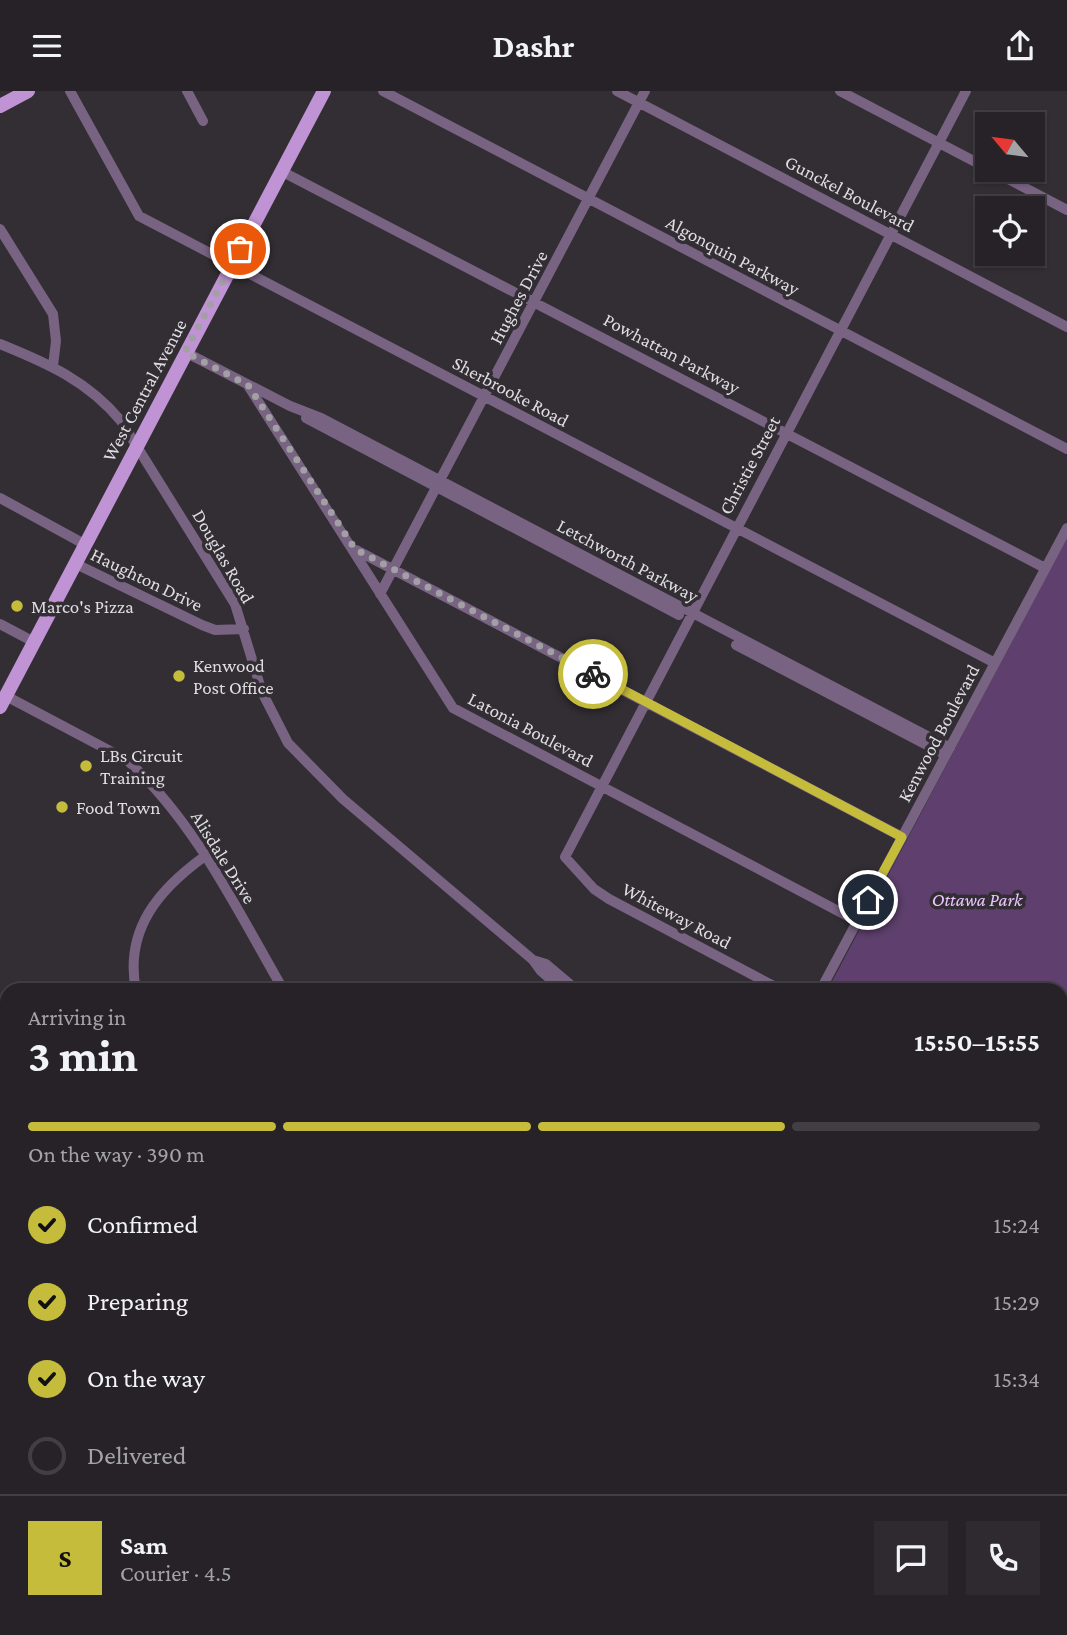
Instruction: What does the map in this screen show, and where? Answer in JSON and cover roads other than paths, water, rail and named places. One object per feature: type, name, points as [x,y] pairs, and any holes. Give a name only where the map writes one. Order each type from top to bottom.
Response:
[{"type":"main road","points":[[0,106],[28,91]]},
{"type":"main road","name":"West Central Avenue","points":[[3,702],[324,91]]},
{"type":"street","name":"Sherbrooke Road","points":[[69,91],[139,216],[995,663]]},
{"type":"street","points":[[187,91],[203,121]]},
{"type":"street","name":"Algonquin Parkway","points":[[383,91],[1067,449]]},
{"type":"street","name":"Gunckel Boulevard","points":[[617,91],[1067,327]]},
{"type":"street","name":"Hughes Drive","points":[[380,594],[645,91]]},
{"type":"street","points":[[840,91],[975,161]]},
{"type":"street","name":"Christie Street","points":[[565,857],[966,91]]},
{"type":"street","name":"Powhattan Parkway","points":[[281,171],[1045,568]]},
{"type":"street","points":[[1014,182],[1067,210]]},
{"type":"street","points":[[0,229],[53,314],[56,341],[53,366]]},
{"type":"street","name":"Douglas Road","points":[[0,344],[53,366],[105,402],[136,445],[222,582],[244,629],[265,701],[280,729],[301,758],[343,799],[533,960],[554,983]]},
{"type":"street","name":"Letchworth Parkway","points":[[185,352],[290,406],[321,418],[439,485],[948,751]]},
{"type":"street","name":"Latonia Boulevard","points":[[248,385],[355,549],[380,594],[453,708],[857,921]]},
{"type":"street","name":"Haughton Drive","points":[[0,498],[86,545]]},
{"type":"street","name":"Kenwood Boulevard","points":[[824,983],[1067,528]]},
{"type":"street","points":[[355,549],[902,837]]},
{"type":"street","name":"Haughton Drive","points":[[76,564],[202,625],[215,630],[244,629]]},
{"type":"street","points":[[0,624],[34,642]]},
{"type":"street","name":"Alisdale Drive","points":[[3,702],[127,760],[188,827],[279,983]]},
{"type":"street","points":[[135,983],[133,949],[146,915],[166,887],[205,856]]},
{"type":"street","name":"Whiteway Road","points":[[565,857],[594,889],[609,899],[768,983]]},
{"type":"street","name":"Douglas Road","points":[[533,960],[546,964],[569,983]]},
{"type":"place","name":"Marco's Pizza","points":[[17,606]]},
{"type":"place","name":"Kenwood Post Office","points":[[179,676]]},
{"type":"place","name":"LBs Circuit Training","points":[[86,766]]},
{"type":"place","name":"Food Town","points":[[62,807]]},
{"type":"park label","name":"Ottawa Park","points":[[977,899]]}]
